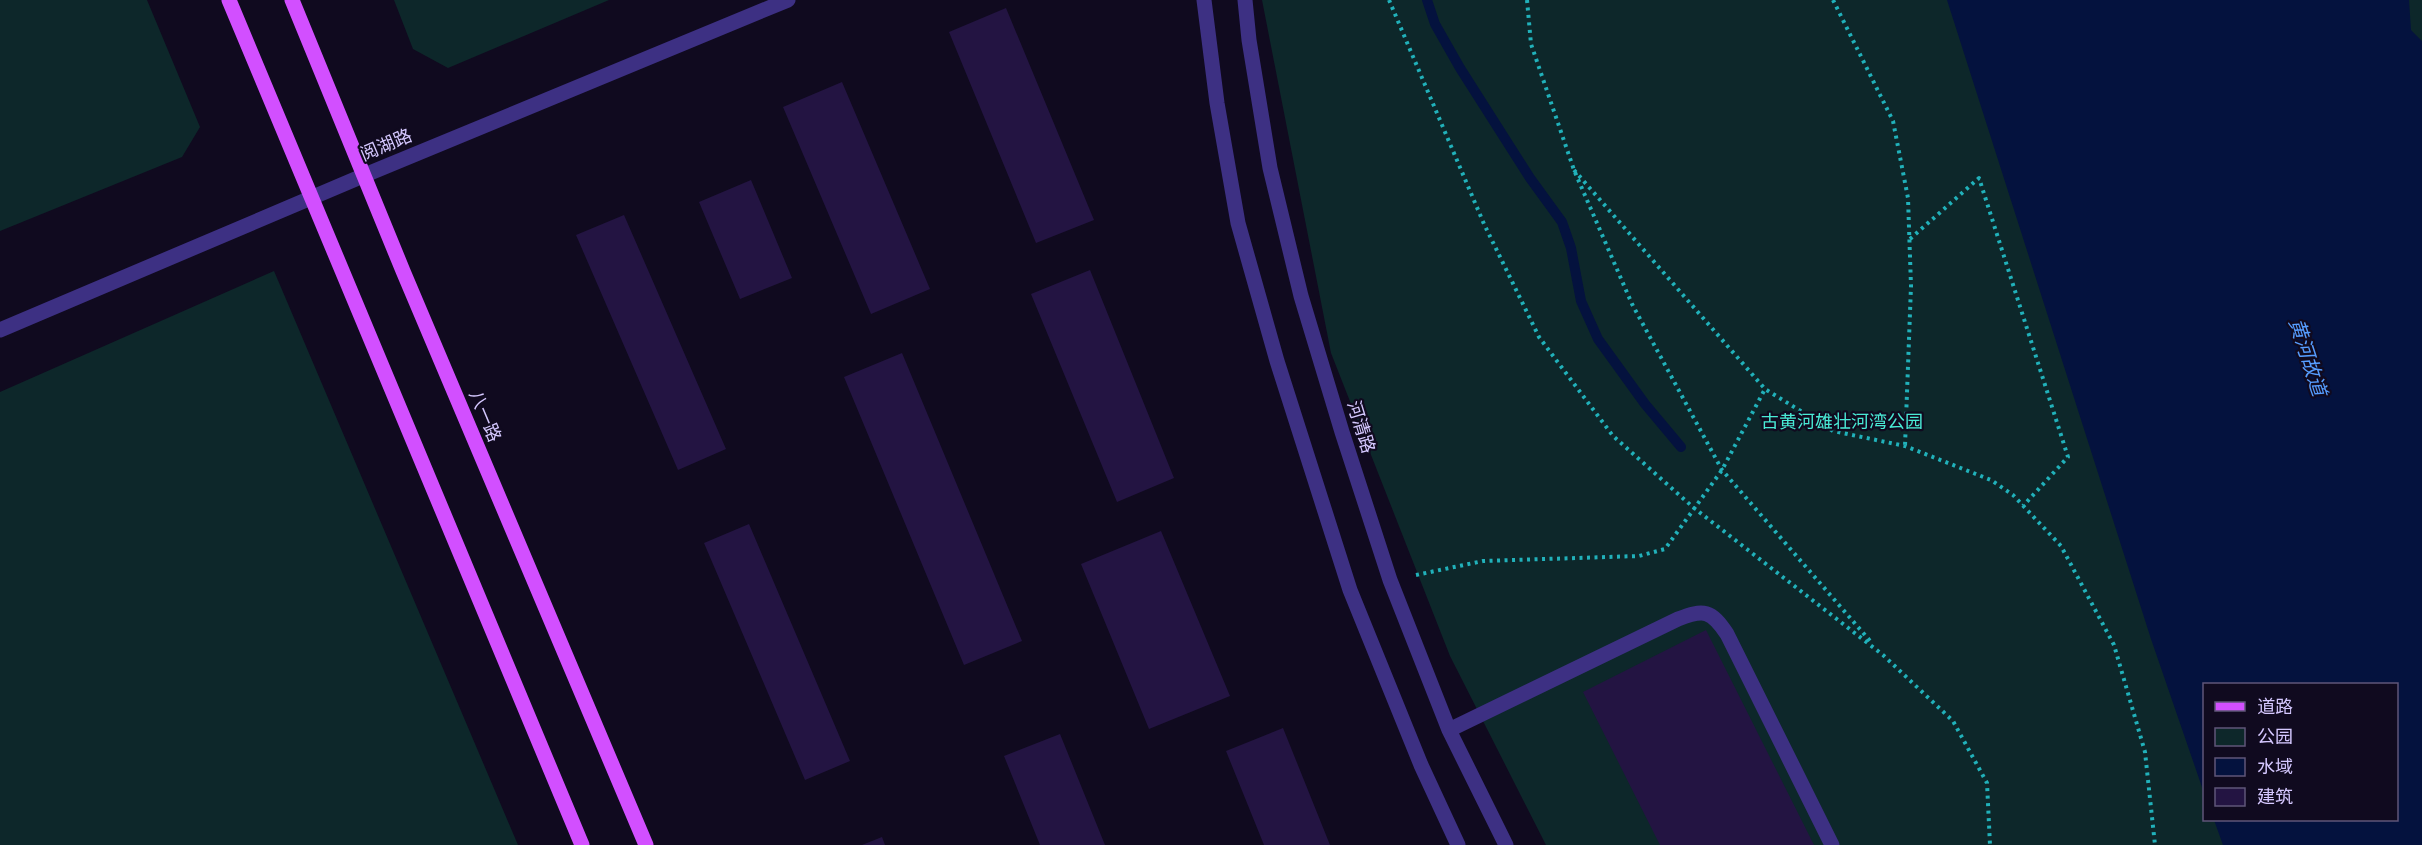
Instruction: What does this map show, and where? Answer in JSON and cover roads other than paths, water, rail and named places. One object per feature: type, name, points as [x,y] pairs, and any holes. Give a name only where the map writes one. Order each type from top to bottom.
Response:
[{"type":"main road","points":[[229,0],[582,845]]},
{"type":"main road","name":"八一路","points":[[292,0],[407,282],[646,845]]},
{"type":"street","name":"阅湖路","points":[[0,330],[310,198],[788,0]]},
{"type":"street","points":[[1204,0],[1217,103],[1238,223],[1277,361],[1350,590],[1421,765],[1458,845]]},
{"type":"street","name":"河清路","points":[[1245,0],[1249,40],[1270,168],[1301,296],[1342,432],[1390,580],[1449,730],[1506,845]]},
{"type":"street","points":[[1449,730],[1678,619],[1705,612],[1716,618],[1727,634],[1832,845]]},
{"type":"water","name":"黄河故道","points":[[1947,0],[2409,0],[2411,30],[2422,41],[2422,845],[2223,845],[2214,821],[2398,821],[2398,683],[2203,683],[2203,790],[2151,639]]},
{"type":"waterway","points":[[1427,0],[1435,24],[1460,68],[1530,178],[1562,222],[1571,248],[1581,301],[1598,339],[1645,404],[1681,447]]},
{"type":"park label","name":"古黄河雄壮河湾公园","points":[[1842,422]]}]
